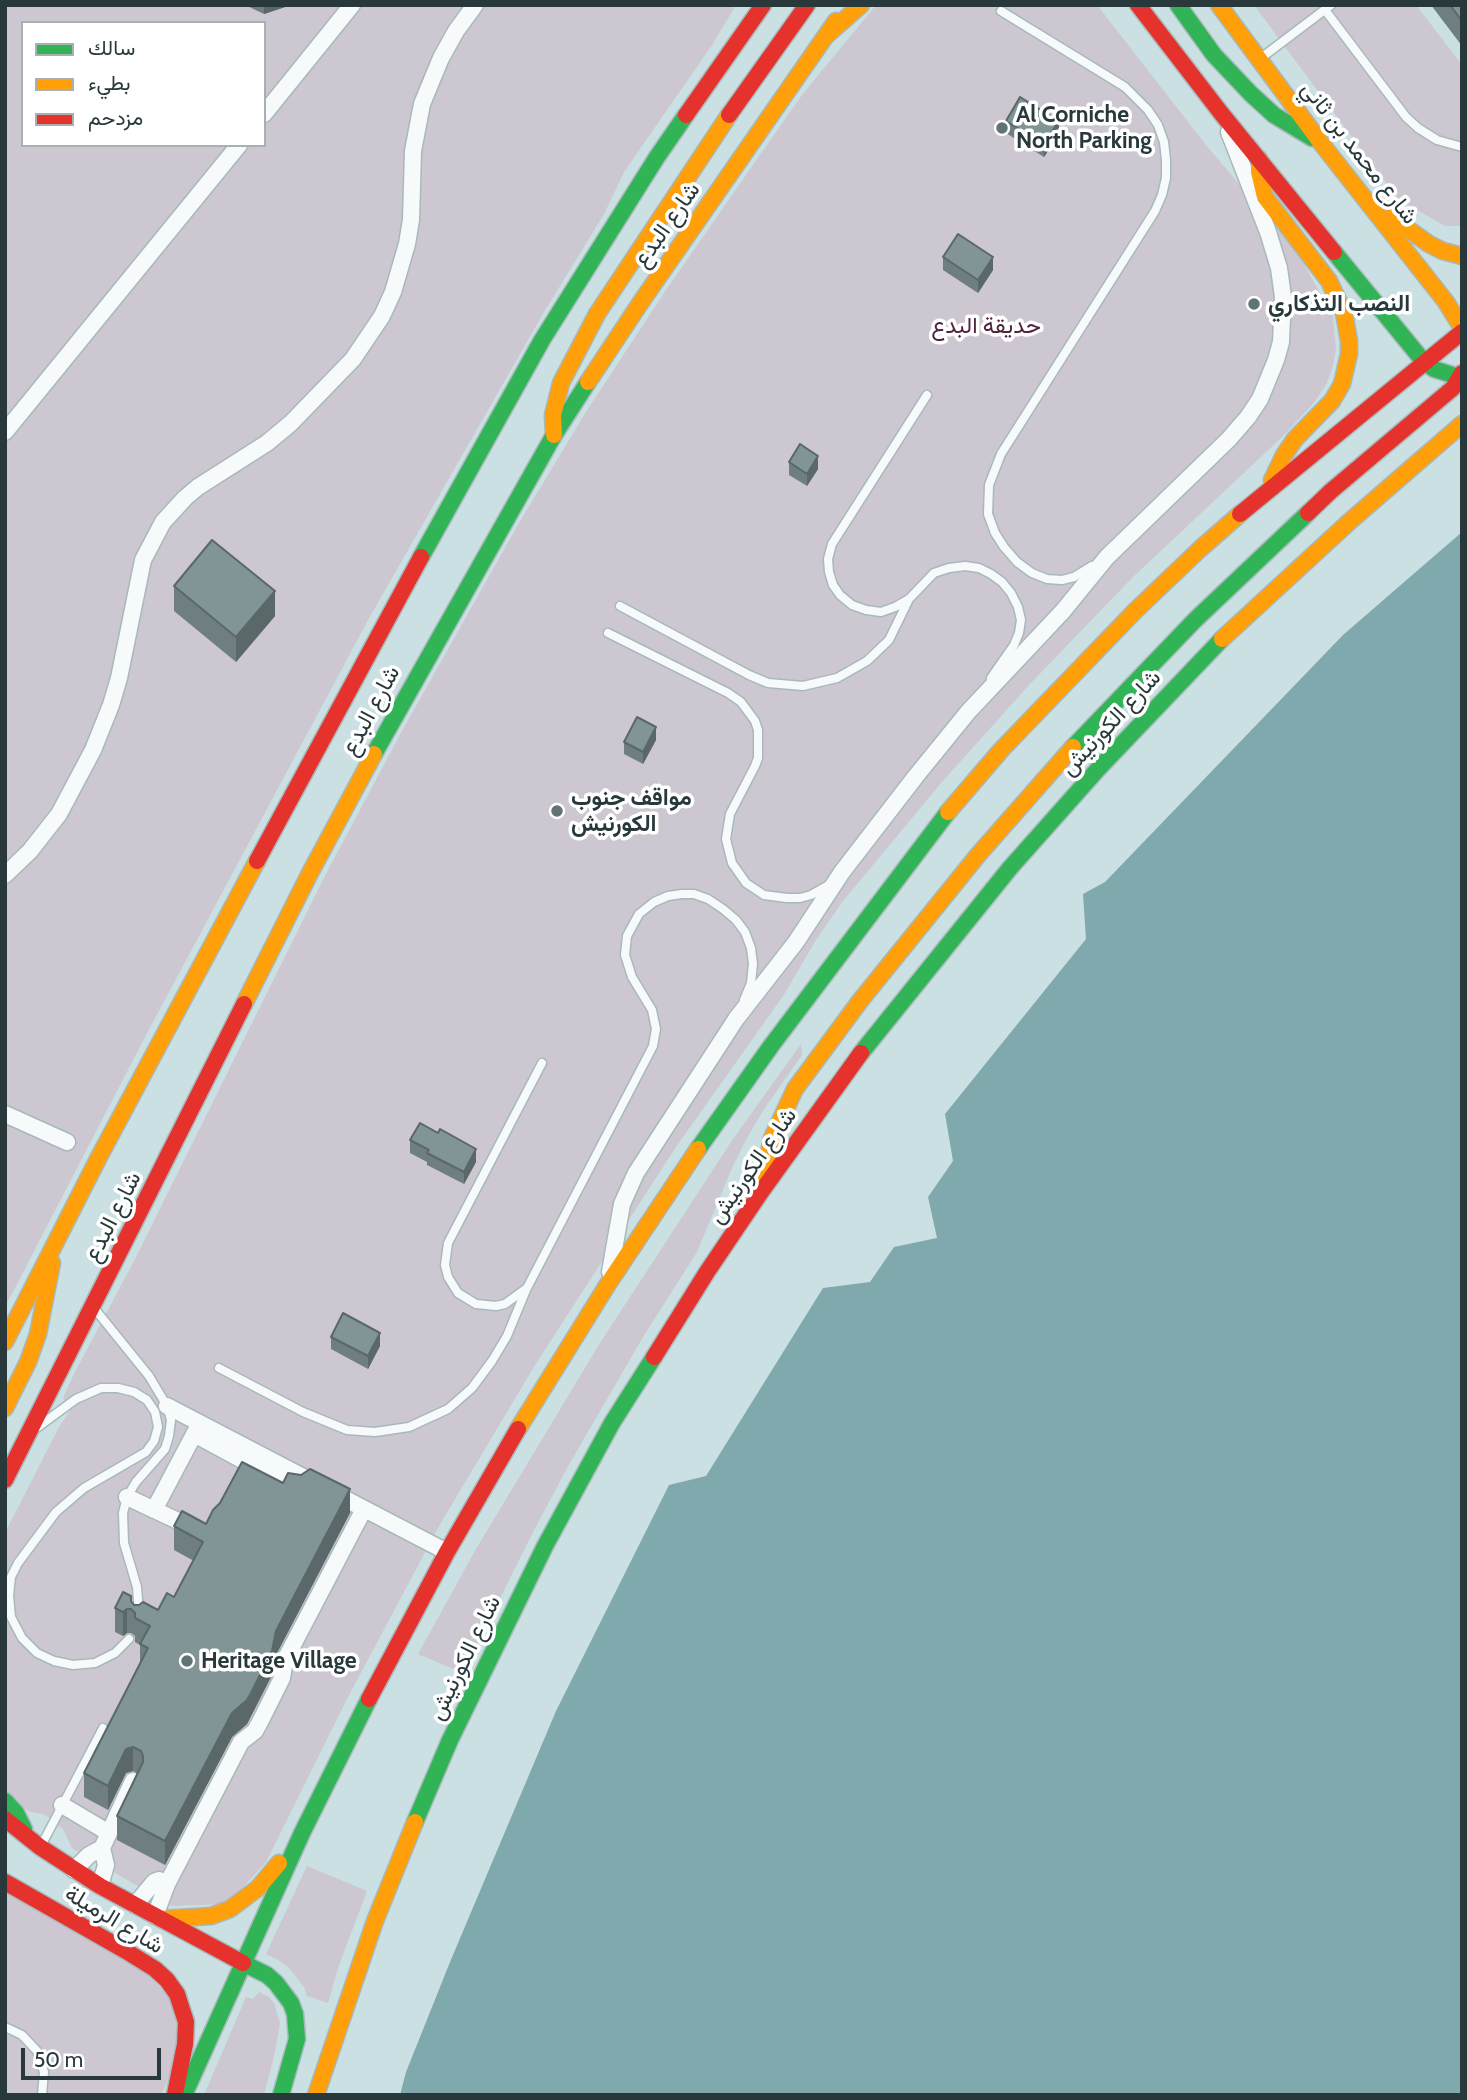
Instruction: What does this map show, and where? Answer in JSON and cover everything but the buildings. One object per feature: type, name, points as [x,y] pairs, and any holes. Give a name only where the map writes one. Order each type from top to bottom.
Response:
[{"type":"main road","name":"شارع البدع","points":[[5,1342],[99,1157],[373,643],[542,340],[657,158],[763,5]]},
{"type":"main road","points":[[554,435],[553,415],[561,383],[597,314],[738,102],[807,5]]},
{"type":"main road","name":"شارع البدع","points":[[5,1480],[347,804],[408,690],[554,435],[641,302],[848,5]]},
{"type":"main road","points":[[827,35],[861,5]]},
{"type":"main road","points":[[761,1192],[772,1138],[796,1089],[860,1001],[978,855],[1059,761],[1195,620],[1309,511],[1444,396],[1461,377],[1434,369],[1424,362],[1138,5]]},
{"type":"main road","points":[[1178,5],[1214,55],[1251,94],[1274,115],[1321,144]]},
{"type":"main road","name":"شارع محمد بن ثاني","points":[[1219,5],[1321,144],[1446,302],[1462,330]]},
{"type":"main road","points":[[1259,159],[1265,197],[1329,281],[1344,313],[1349,341],[1342,384],[1332,401],[1284,454],[1269,489]]},
{"type":"main road","points":[[1360,193],[1411,233],[1443,251],[1462,256]]},
{"type":"main road","points":[[184,2095],[302,1833],[364,1708],[447,1552],[518,1429],[608,1284],[677,1179],[771,1046],[942,819],[1002,749],[1135,611],[1269,489],[1462,330]]},
{"type":"main road","name":"شارع الكورنيش","points":[[316,2095],[375,1921],[409,1836],[450,1740],[545,1546],[627,1400],[761,1192],[891,1015],[1010,868],[1098,769],[1226,635],[1349,522],[1462,424]]},
{"type":"main road","points":[[5,1408],[28,1362],[37,1334],[50,1277],[53,1247]]},
{"type":"main road","points":[[5,1801],[34,1842]]},
{"type":"main road","name":"شارع الرميلة","points":[[5,1819],[100,1886],[267,1975],[276,1983],[291,2003],[295,2014],[297,2039],[281,2095]]},
{"type":"main road","points":[[158,1918],[211,1916],[230,1909],[268,1878],[302,1833]]},
{"type":"main road","name":"شارع الرميلة","points":[[5,1882],[126,1951],[167,1980],[177,1994],[186,2022],[185,2044],[174,2095]]},
{"type":"street","points":[[266,112],[352,5]]},
{"type":"street","points":[[5,875],[52,823],[93,750],[119,678],[143,560],[163,522],[198,487],[267,443],[306,409],[353,359],[382,316],[393,292],[407,244],[411,220],[413,151],[422,104],[441,58],[475,5]]},
{"type":"street","points":[[608,1284],[622,1204],[636,1173],[736,1019],[796,942],[842,872],[968,712],[1037,640],[1107,557],[1195,473],[1248,417],[1269,382],[1281,342],[1283,297],[1279,268],[1268,232],[1222,113]]},
{"type":"street","points":[[5,432],[237,147]]},
{"type":"street","points":[[5,1114],[67,1142]]},
{"type":"street","points":[[167,1406],[243,1461],[307,1479],[447,1552]]},
{"type":"street","points":[[154,1510],[197,1429]]},
{"type":"street","points":[[127,1497],[197,1529],[202,1529],[211,1522]]},
{"type":"street","points":[[158,1918],[167,1884],[241,1742],[255,1731],[260,1722],[282,1678],[285,1660],[364,1509]]},
{"type":"street","points":[[100,1886],[106,1866],[106,1841],[133,1781]]},
{"type":"street","points":[[62,1805],[106,1841]]},
{"type":"street","points":[[74,1870],[106,1841]]},
{"type":"street","points":[[135,1905],[153,1882],[159,1880],[167,1884]]},
{"type":"lane","points":[[1259,60],[1328,8],[1406,117],[1437,140],[1462,147]]},
{"type":"lane","points":[[1001,11],[1125,87],[1148,110],[1158,125],[1164,142],[1166,177],[1155,211],[1001,454],[994,468],[987,497],[988,514],[995,533],[1017,562],[1032,573],[1047,579],[1062,580],[1074,577],[1107,557]]},
{"type":"lane","points":[[927,395],[832,544],[828,559],[829,572],[833,585],[852,605],[881,612],[909,599],[934,573],[949,568],[979,568],[1002,582],[1018,607],[1021,620],[1019,633],[1014,645],[968,712]]},
{"type":"lane","points":[[620,606],[749,676],[768,683],[803,686],[837,678],[867,661],[889,640],[909,599]]},
{"type":"lane","points":[[608,633],[728,693],[741,702],[755,721],[758,730],[758,758],[730,814],[726,839],[732,863],[747,883],[764,895],[800,898],[821,890],[842,872]]},
{"type":"lane","points":[[219,1368],[303,1412],[347,1430],[375,1432],[409,1427],[448,1409],[482,1376],[507,1336],[527,1288],[653,1046],[656,1030],[652,1010],[632,977],[625,955],[630,928],[645,908],[668,896],[694,894],[715,904],[736,920],[745,932],[753,964],[751,983],[736,1019]]},
{"type":"lane","points":[[527,1288],[505,1304],[476,1304],[452,1286],[445,1265],[445,1255],[448,1243],[541,1063]]},
{"type":"lane","points":[[93,1307],[149,1376],[167,1406],[171,1420],[170,1436],[165,1449],[136,1482],[127,1497],[123,1513],[124,1543],[139,1600],[137,1623]]},
{"type":"lane","points":[[29,1433],[76,1399],[101,1388],[134,1392],[146,1400],[155,1412],[158,1427],[154,1441],[146,1452],[84,1488],[55,1512],[11,1577],[11,1617],[22,1638],[37,1653],[54,1661],[73,1665],[95,1663],[115,1653],[129,1639]]},
{"type":"lane","points":[[34,1842],[62,1805],[103,1728]]},
{"type":"lane","points":[[5,2027],[22,2035],[37,2052],[44,2072],[42,2095]]},
{"type":"green space","points":[[5,5],[736,5],[712,45],[624,172],[604,214],[544,312],[368,620],[146,1035],[5,1307]]},
{"type":"green space","name":"حديقة البدع","points":[[876,5],[1097,5],[1206,145],[1299,255],[1333,316],[1336,350],[1332,369],[1326,385],[1313,404],[1281,438],[1132,578],[1030,684],[941,783],[843,901],[783,996],[676,1147],[535,1365],[439,1526],[347,1699],[266,1862],[228,1904],[172,1906],[72,1848],[63,1829],[46,1815],[28,1811],[5,1795],[5,1533],[59,1427],[70,1411],[63,1398],[74,1374],[135,1259],[328,870],[402,731],[519,523],[586,412],[664,293],[802,95]]},
{"type":"green space","points":[[1254,5],[1416,5],[1462,65],[1462,226],[1445,226],[1398,199]]},
{"type":"green space","points":[[801,1044],[802,1055],[764,1109],[732,1168],[697,1252],[643,1337],[567,1468],[463,1673],[418,1654],[476,1549],[600,1343],[731,1142]]},
{"type":"green space","points":[[307,1866],[367,1891],[339,1965],[328,2003],[307,1996],[304,1987],[289,1968],[266,1954]]},
{"type":"green space","points":[[5,1891],[147,1973],[175,2004],[178,2057],[161,2095],[5,2095]]},
{"type":"green space","points":[[259,1992],[274,2003],[280,2023],[264,2095],[204,2095],[246,1997],[253,1999]]},
{"type":"water","points":[[1462,532],[1462,2095],[400,2095],[406,2072],[450,1962],[556,1711],[669,1485],[706,1476],[823,1288],[870,1282],[894,1247],[937,1238],[928,1197],[953,1161],[945,1114],[1086,939],[1083,894],[1105,882],[1343,635]]},
{"type":"traffic: fast","points":[[1178,5],[1214,55],[1251,94],[1274,115],[1312,138]]},
{"type":"traffic: fast","points":[[421,557],[542,340],[686,115]]},
{"type":"traffic: fast","points":[[1334,252],[1424,362],[1434,369],[1462,378]]},
{"type":"traffic: fast","points":[[374,754],[554,435],[588,382]]},
{"type":"traffic: fast","points":[[1073,747],[1195,620],[1308,513]]},
{"type":"traffic: fast","points":[[861,1053],[1010,868],[1098,769],[1222,639]]},
{"type":"traffic: fast","points":[[698,1149],[771,1046],[948,812]]},
{"type":"traffic: fast","points":[[415,1822],[450,1740],[545,1546],[612,1423],[654,1357]]},
{"type":"traffic: fast","points":[[184,2095],[302,1833],[369,1699]]},
{"type":"traffic: fast","points":[[5,1801],[16,1813],[24,1829]]},
{"type":"traffic: fast","points":[[243,1963],[267,1975],[276,1983],[291,2003],[295,2014],[297,2039],[281,2095]]},
{"type":"traffic: slow","points":[[827,35],[861,5]]},
{"type":"traffic: slow","points":[[1219,5],[1321,143],[1446,302],[1462,328]]},
{"type":"traffic: slow","points":[[588,382],[836,21]]},
{"type":"traffic: slow","points":[[554,435],[553,415],[561,383],[597,314],[729,115]]},
{"type":"traffic: slow","points":[[1259,159],[1265,197],[1329,281],[1344,313],[1349,341],[1342,384],[1332,401],[1295,439],[1272,480]]},
{"type":"traffic: slow","points":[[1391,217],[1429,244],[1462,256]]},
{"type":"traffic: slow","points":[[1222,639],[1349,522],[1462,424]]},
{"type":"traffic: slow","points":[[948,812],[1002,749],[1135,611],[1240,514]]},
{"type":"traffic: slow","points":[[763,1182],[772,1138],[795,1089],[860,1001],[978,855],[1073,747]]},
{"type":"traffic: slow","points":[[244,1004],[374,754]]},
{"type":"traffic: slow","points":[[5,1342],[99,1157],[257,861]]},
{"type":"traffic: slow","points":[[518,1429],[608,1284],[698,1149]]},
{"type":"traffic: slow","points":[[5,1408],[28,1362],[38,1334],[52,1263]]},
{"type":"traffic: slow","points":[[316,2095],[375,1921],[415,1822]]},
{"type":"traffic: slow","points":[[161,1919],[211,1916],[230,1909],[258,1888],[279,1863]]},
{"type":"traffic: jam","points":[[686,115],[763,5]]},
{"type":"traffic: jam","points":[[729,115],[807,5]]},
{"type":"traffic: jam","points":[[1138,5],[1221,113],[1334,252]]},
{"type":"traffic: jam","points":[[1240,514],[1462,332]]},
{"type":"traffic: jam","points":[[1308,513],[1453,388],[1462,373]]},
{"type":"traffic: jam","points":[[257,861],[421,557]]},
{"type":"traffic: jam","points":[[5,1480],[244,1004]]},
{"type":"traffic: jam","points":[[654,1357],[761,1192],[861,1053]]},
{"type":"traffic: jam","points":[[369,1699],[447,1552],[518,1429]]},
{"type":"traffic: jam","points":[[5,1819],[40,1847],[100,1886],[243,1963]]},
{"type":"traffic: jam","points":[[5,1882],[126,1951],[167,1980],[177,1994],[186,2022],[185,2044],[175,2094]]},
{"type":"place","name":"Al Corniche North Parking","points":[[1002,128]]},
{"type":"place","name":"النصب التذكاري","points":[[1254,304]]},
{"type":"place","name":"مواقف جنوب الكورنيش","points":[[557,811]]},
{"type":"place","name":"Heritage Village","points":[[187,1661]]}]
